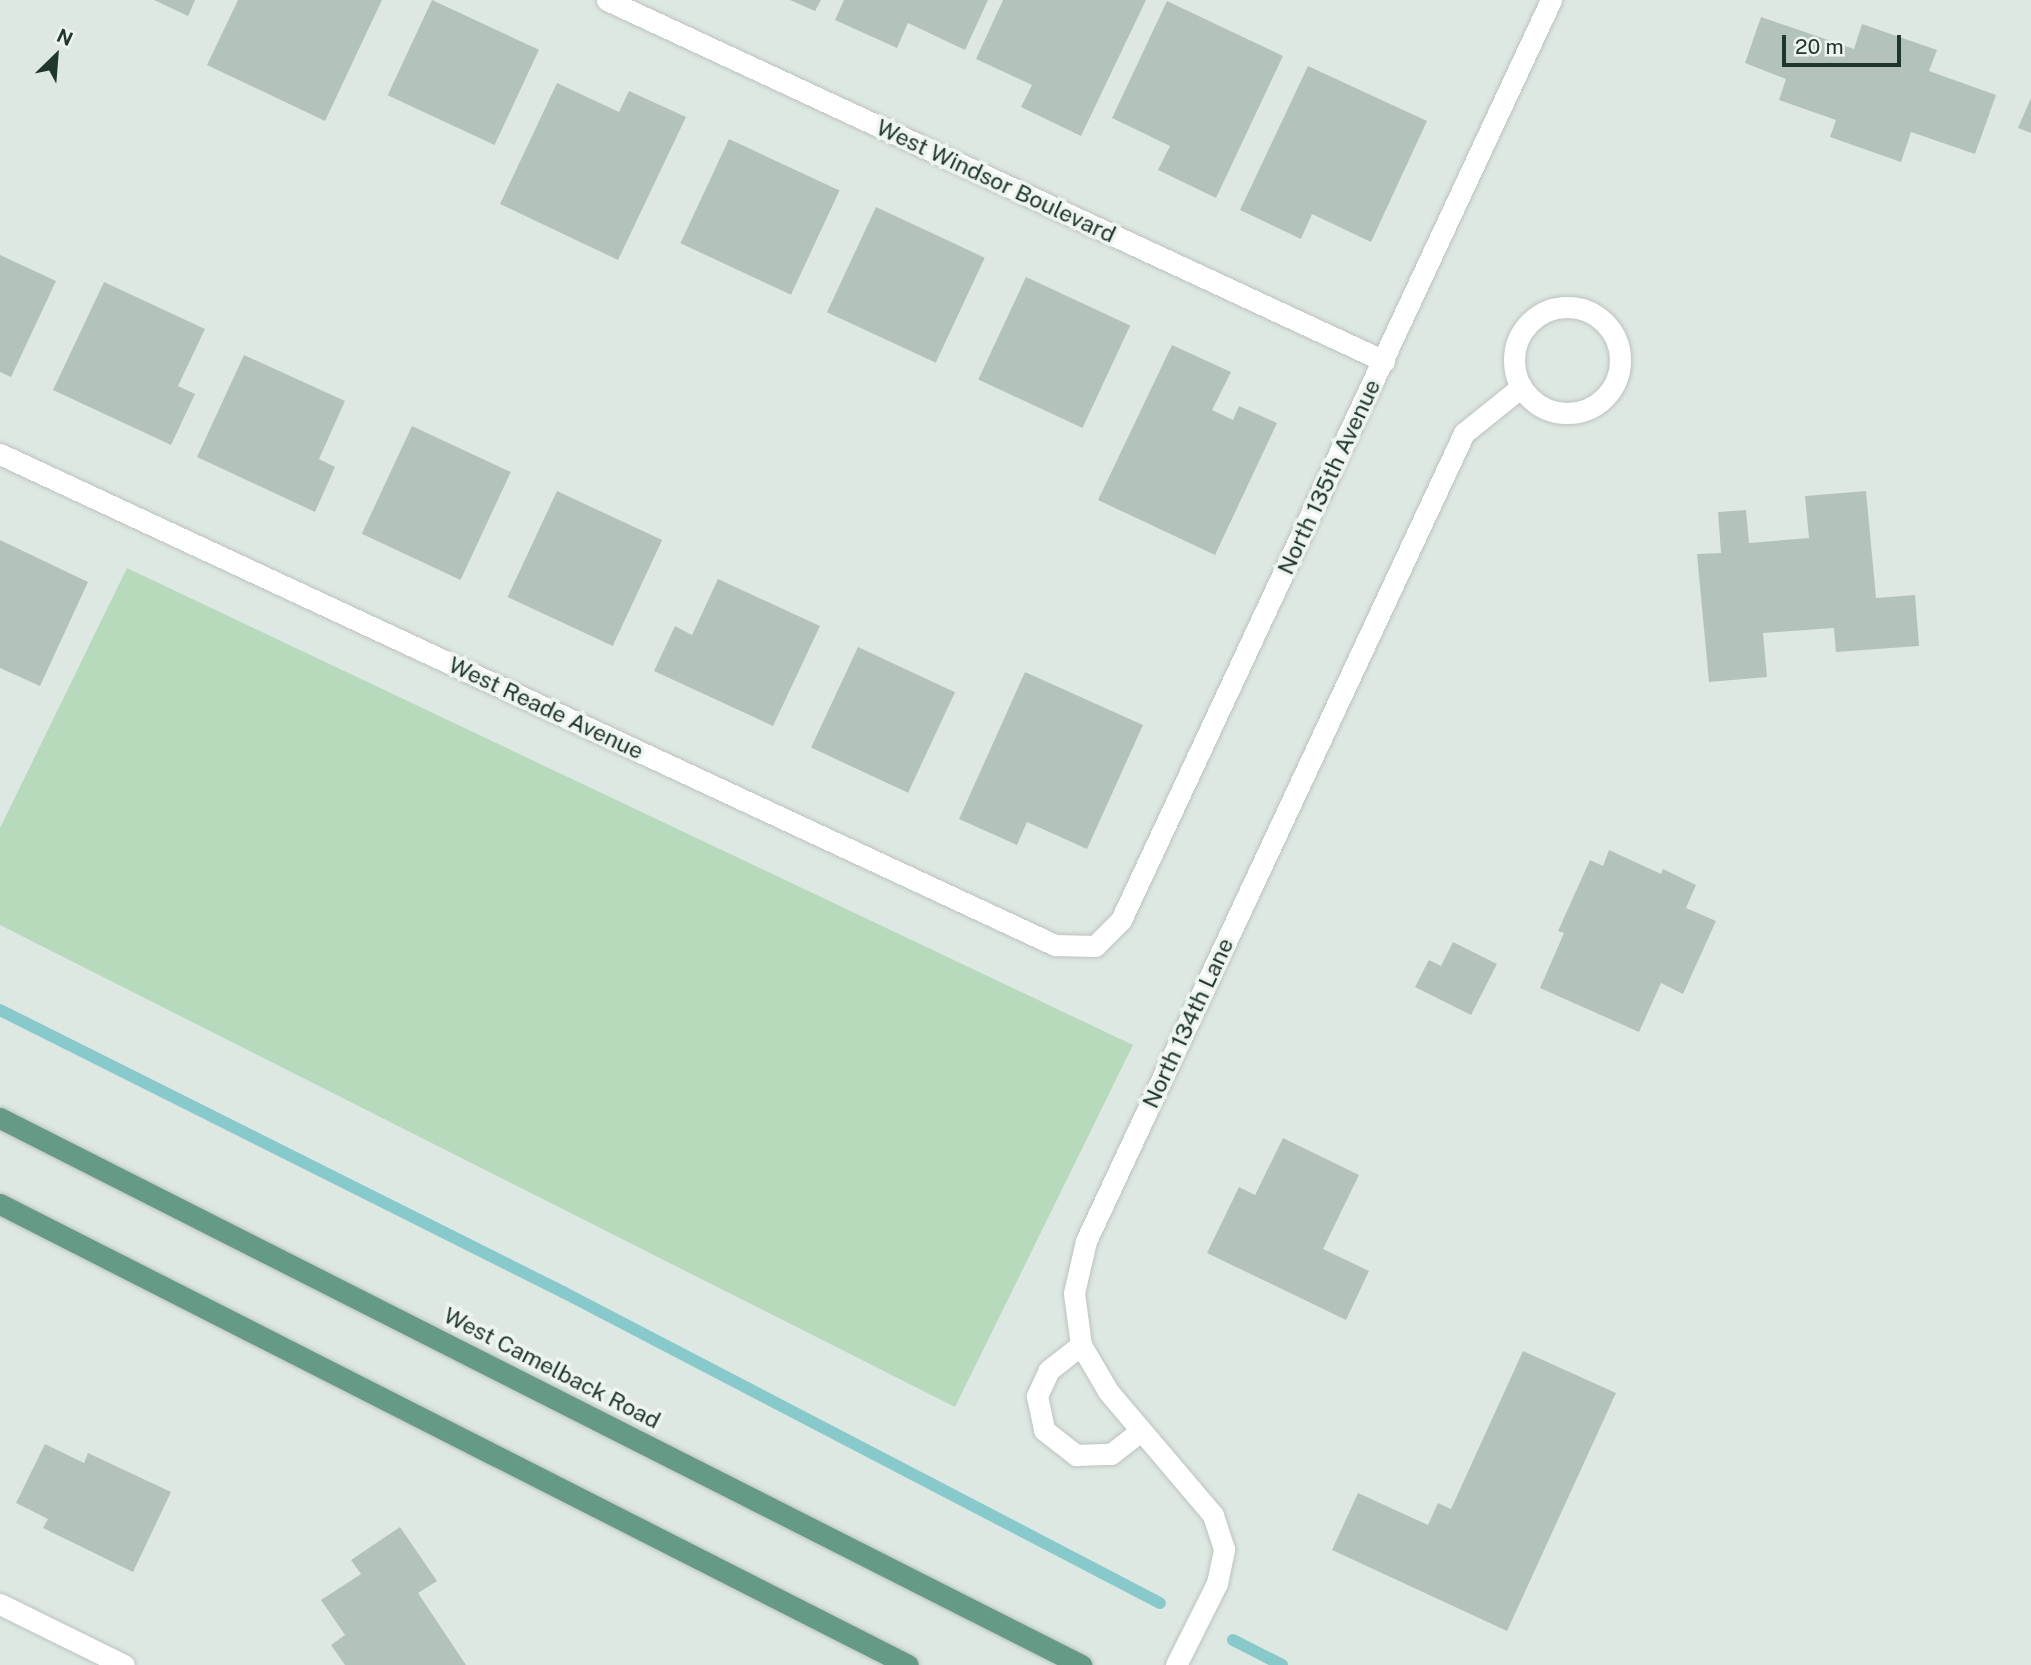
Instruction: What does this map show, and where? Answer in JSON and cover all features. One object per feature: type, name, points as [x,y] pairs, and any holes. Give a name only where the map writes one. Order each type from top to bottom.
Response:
[{"type":"main road","name":"West Camelback Road","points":[[0,1118],[1081,1665]]},
{"type":"main road","points":[[0,1204],[908,1665]]},
{"type":"street","name":"West Windsor Boulevard","points":[[607,0],[1384,361]]},
{"type":"street","name":"North 135th Avenue","points":[[1095,946],[1122,920],[1551,0]]},
{"type":"street","points":[[1566,306],[1599,317],[1611,329],[1618,344],[1621,362],[1618,378],[1610,393],[1598,405],[1582,412],[1565,414],[1548,411],[1532,401],[1520,387],[1514,370],[1514,351],[1520,334],[1531,319],[1547,310],[1566,306]]},
{"type":"street","name":"North 134th Lane","points":[[1176,1665],[1217,1584],[1224,1549],[1213,1515],[1108,1391],[1081,1345],[1074,1293],[1092,1228],[1464,433],[1520,387]]},
{"type":"street","name":"West Reade Avenue","points":[[0,454],[1055,945],[1095,946]]},
{"type":"street","points":[[1081,1345],[1049,1370],[1037,1396],[1044,1430],[1076,1455],[1111,1454],[1140,1430]]},
{"type":"street","points":[[0,1604],[124,1665]]},
{"type":"green space","points":[[127,568],[1133,1045],[955,1407],[0,925],[0,828]]},
{"type":"building","points":[[154,0],[195,0],[188,16]]},
{"type":"building","points":[[238,0],[382,0],[325,121],[207,65]]},
{"type":"building","points":[[432,0],[539,50],[495,145],[388,95]]},
{"type":"building","points":[[790,0],[821,0],[815,11]]},
{"type":"building","points":[[844,0],[988,0],[965,50],[908,23],[897,48],[835,20]]},
{"type":"building","points":[[1003,0],[1146,0],[1081,136],[1021,107],[1032,85],[976,59]]},
{"type":"building","points":[[1167,1],[1283,56],[1216,198],[1158,170],[1170,146],[1112,118]]},
{"type":"building","points":[[1761,17],[1854,49],[1862,24],[1937,50],[1929,71],[1996,95],[1975,154],[1911,132],[1901,162],[1830,137],[1836,120],[1779,100],[1786,79],[1745,63]]},
{"type":"building","points":[[1308,66],[1427,121],[1371,242],[1312,214],[1301,239],[1240,210]]},
{"type":"building","points":[[557,83],[619,112],[629,91],[686,117],[618,260],[500,204]]},
{"type":"building","points":[[2031,98],[2031,133],[2018,128]]},
{"type":"building","points":[[729,139],[840,191],[791,295],[680,243]]},
{"type":"building","points":[[876,207],[985,258],[936,363],[827,312]]},
{"type":"building","points":[[0,255],[56,281],[11,377],[0,372]]},
{"type":"building","points":[[1026,277],[1130,326],[1082,428],[978,379]]},
{"type":"building","points":[[104,282],[205,329],[178,386],[195,394],[171,445],[53,390]]},
{"type":"building","points":[[1172,345],[1231,372],[1212,410],[1233,420],[1239,406],[1277,423],[1215,555],[1098,500]]},
{"type":"building","points":[[244,355],[345,401],[319,459],[335,467],[315,512],[197,457]]},
{"type":"building","points":[[412,426],[511,472],[460,580],[362,534]]},
{"type":"building","points":[[557,491],[662,540],[613,646],[508,597]]},
{"type":"building","points":[[1866,491],[1876,598],[1915,595],[1919,646],[1836,652],[1834,628],[1763,633],[1767,677],[1709,682],[1697,554],[1721,553],[1718,512],[1746,510],[1749,543],[1809,538],[1805,496]]},
{"type":"building","points":[[0,540],[88,582],[40,686],[0,668]]},
{"type":"building","points":[[718,579],[820,626],[773,726],[654,671],[675,626],[692,635]]},
{"type":"building","points":[[858,647],[955,692],[908,793],[811,748]]},
{"type":"building","points":[[1025,672],[1143,725],[1087,849],[1027,822],[1017,845],[959,819]]},
{"type":"building","points":[[1609,850],[1661,874],[1663,869],[1696,885],[1686,908],[1716,921],[1683,994],[1661,983],[1639,1032],[1540,988],[1564,933],[1558,931],[1590,860],[1603,866]]},
{"type":"building","points":[[1453,942],[1497,964],[1471,1015],[1415,987],[1429,960],[1441,966]]},
{"type":"building","points":[[1283,1138],[1359,1175],[1323,1249],[1369,1271],[1346,1320],[1207,1253],[1239,1187],[1255,1195]]},
{"type":"building","points":[[1523,1351],[1616,1393],[1507,1631],[1332,1550],[1358,1493],[1428,1525],[1438,1503],[1451,1509]]},
{"type":"building","points":[[45,1444],[84,1463],[88,1453],[171,1492],[133,1572],[43,1528],[48,1519],[16,1503]]},
{"type":"building","points":[[400,1527],[437,1581],[418,1593],[466,1665],[345,1665],[331,1645],[345,1635],[321,1600],[361,1574],[351,1560]]},
{"type":"waterway","points":[[0,1010],[563,1292],[1160,1603]]},
{"type":"waterway","points":[[1233,1640],[1282,1665]]}]
